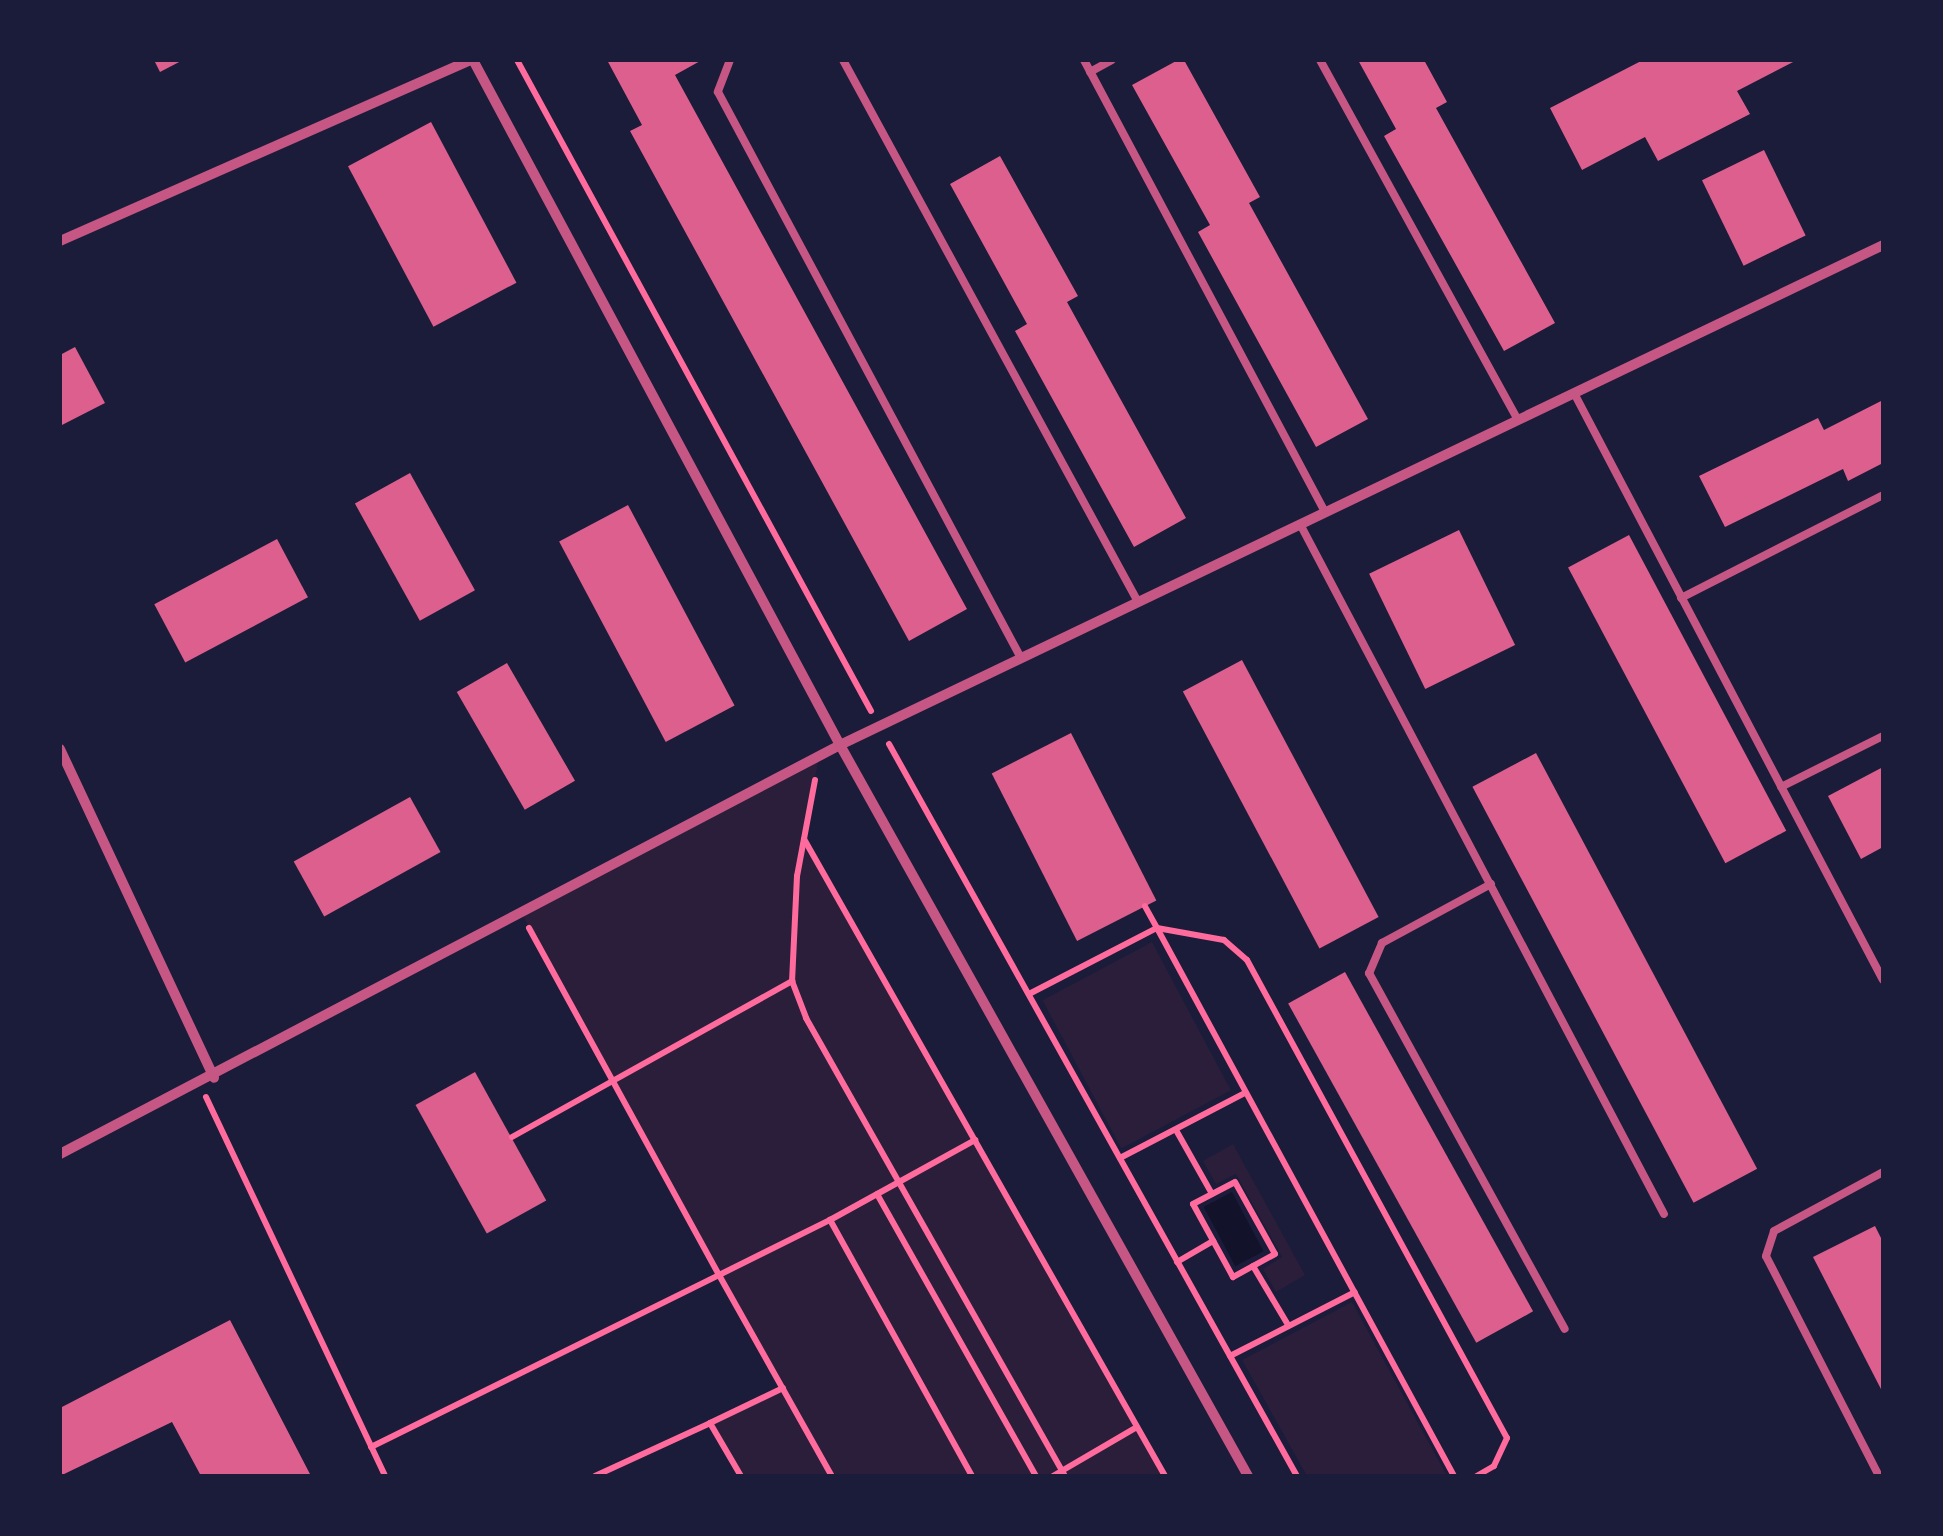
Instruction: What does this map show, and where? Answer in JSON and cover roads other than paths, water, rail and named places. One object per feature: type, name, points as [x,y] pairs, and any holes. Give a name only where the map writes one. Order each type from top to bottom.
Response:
[{"type":"street","points":[[60,241],[472,60],[840,745],[1248,1476]]},
{"type":"street","points":[[60,1154],[214,1078],[840,745],[1883,245]]},
{"type":"street","points":[[60,749],[214,1078]]},
{"type":"lane","points":[[730,60],[718,92],[1021,658]]},
{"type":"lane","points":[[844,60],[1138,602]]},
{"type":"lane","points":[[1084,60],[1325,512]]},
{"type":"lane","points":[[1090,72],[1112,60]]},
{"type":"lane","points":[[1320,60],[1518,420]]},
{"type":"lane","points":[[1574,393],[1883,980]]},
{"type":"lane","points":[[1680,596],[1883,494]]},
{"type":"lane","points":[[1300,524],[1664,1214]]},
{"type":"lane","points":[[1782,788],[1883,736]]},
{"type":"lane","points":[[1491,884],[1382,943],[1369,974],[1565,1329]]},
{"type":"lane","points":[[1873,962],[1883,957]]},
{"type":"lane","points":[[1879,1476],[1766,1256],[1774,1231],[1883,1172]]}]
